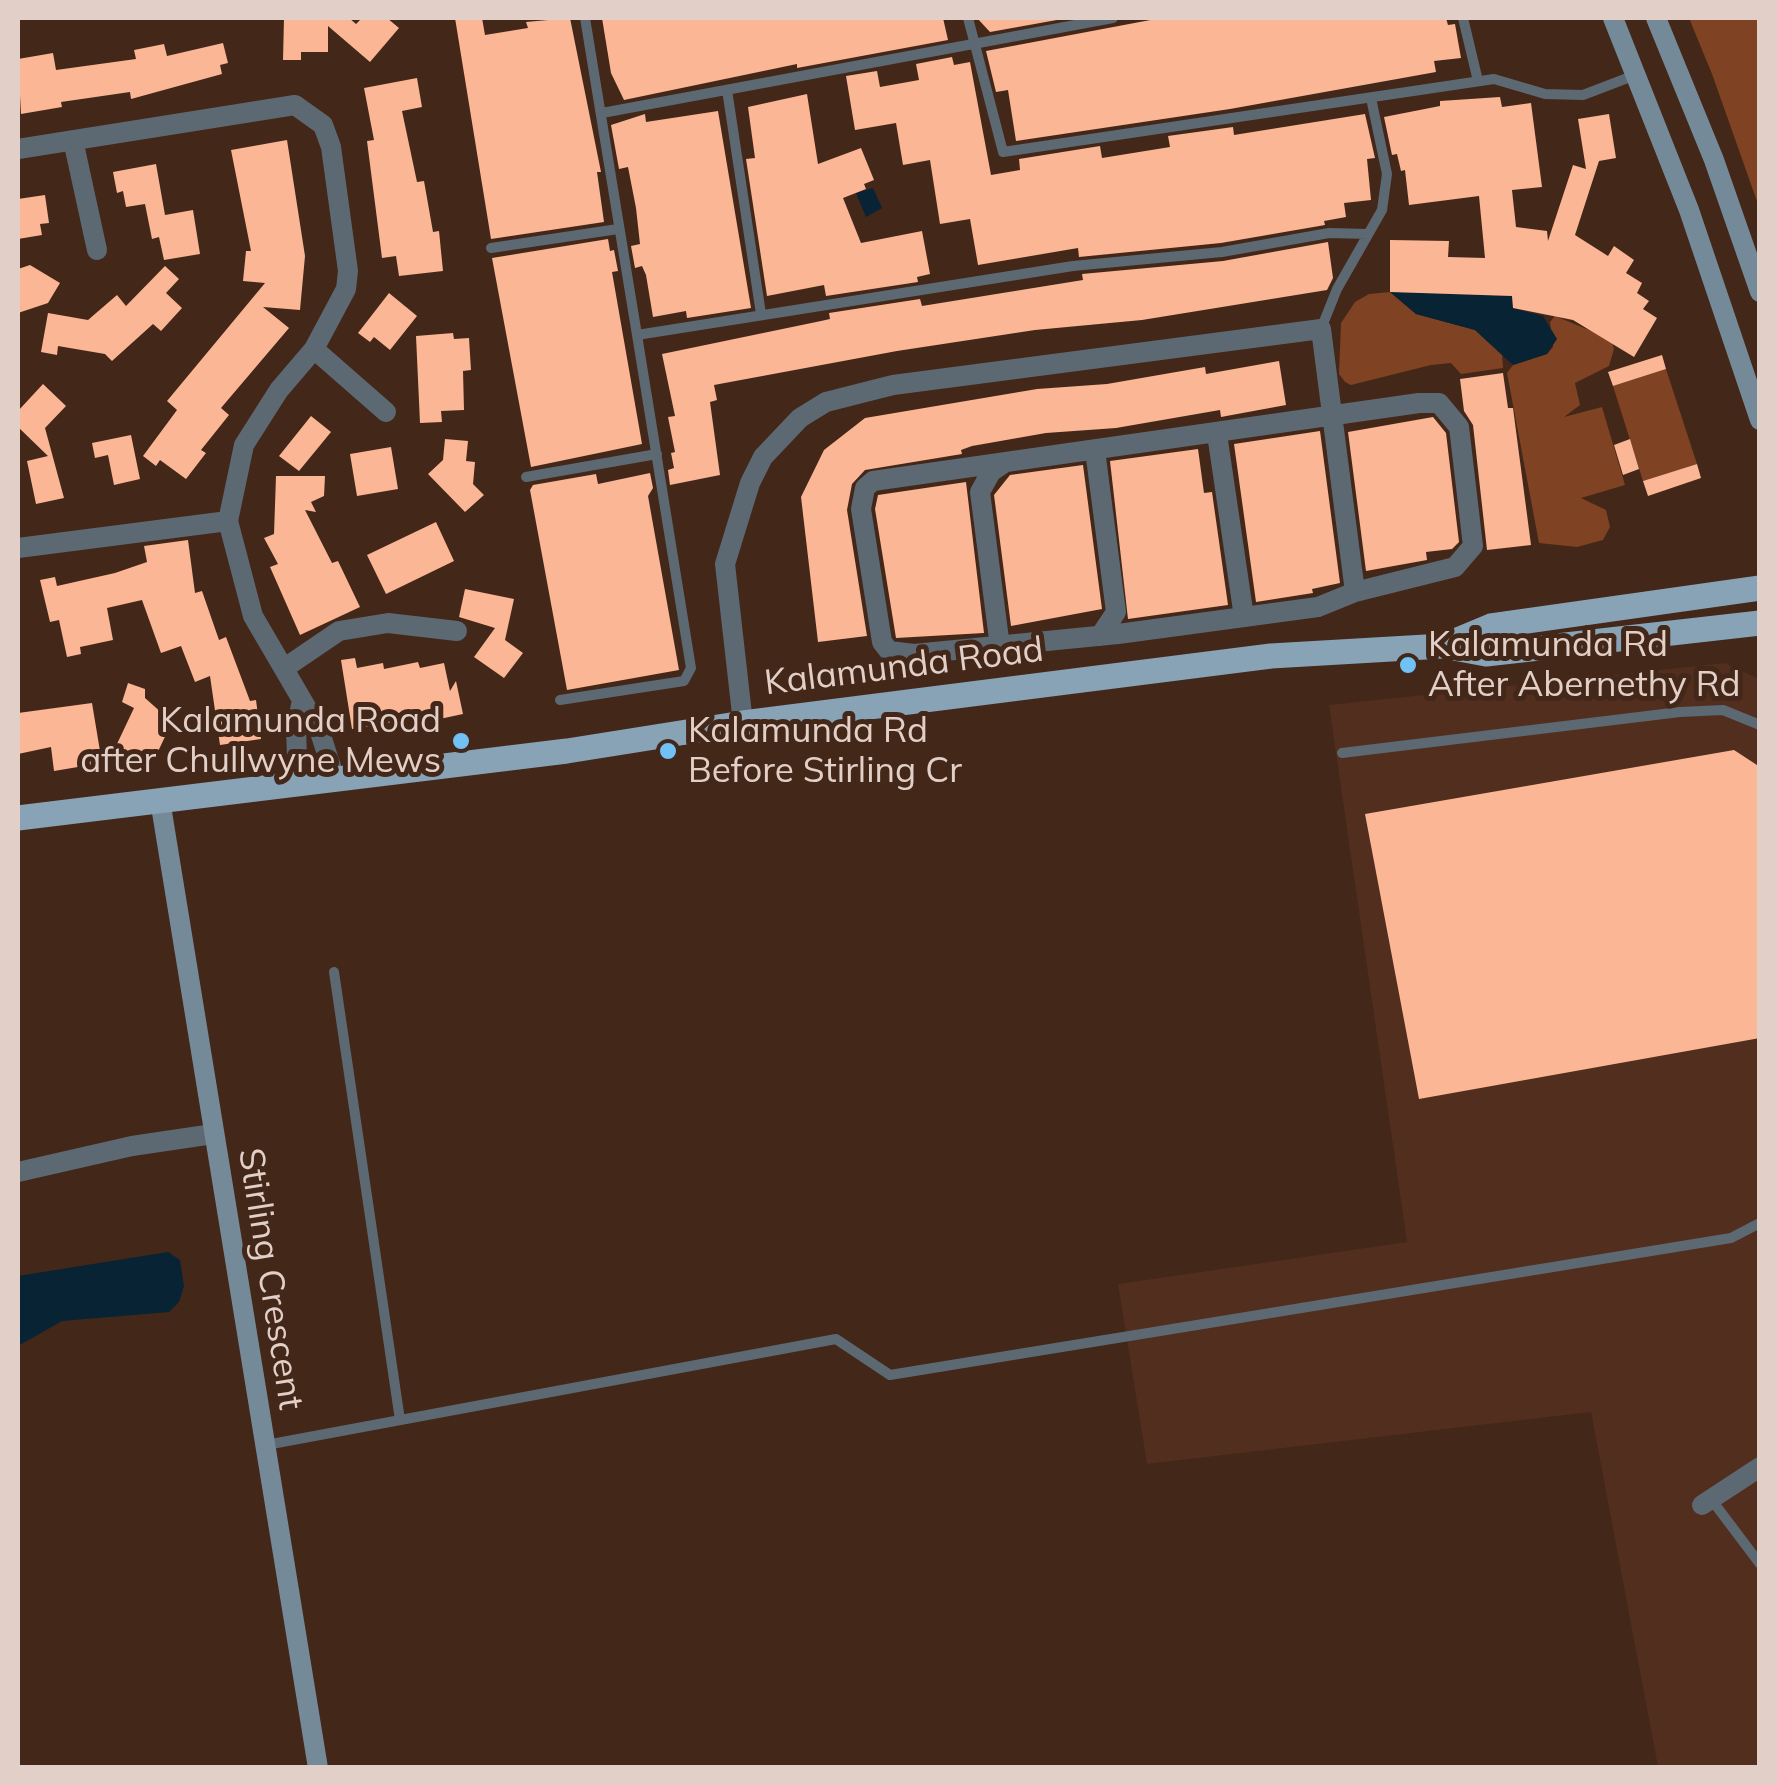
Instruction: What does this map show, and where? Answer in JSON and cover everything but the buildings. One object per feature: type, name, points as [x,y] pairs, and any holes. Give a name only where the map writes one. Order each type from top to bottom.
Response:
[{"type":"main road","points":[[1614,18],[1638,73],[1760,420]]},
{"type":"main road","points":[[1656,18],[1714,160],[1760,292]]},
{"type":"main road","name":"Kalamunda Road","points":[[1444,646],[1492,626],[1760,588]]},
{"type":"main road","name":"Kalamunda Road","points":[[18,818],[334,776],[566,751],[743,723],[1270,656],[1444,646],[1486,654],[1755,625]]},
{"type":"main road","name":"Stirling Crescent","points":[[160,800],[318,1768]]},
{"type":"street","points":[[18,148],[296,105],[323,125],[331,147],[348,271],[338,309],[314,349],[279,390],[244,445],[228,521],[253,616],[286,667],[301,705],[318,729],[334,776]]},
{"type":"street","points":[[73,140],[97,250]]},
{"type":"street","points":[[743,723],[725,564],[728,542],[763,457],[800,418],[826,402],[894,385],[1321,329],[1355,592]]},
{"type":"street","points":[[314,349],[386,412]]},
{"type":"street","points":[[1439,404],[1456,418],[1474,546],[1467,558],[1442,572],[1355,592],[1318,607],[1100,636],[914,654],[889,651],[877,631],[861,498],[865,488],[884,477],[1217,434],[1439,404]]},
{"type":"street","points":[[1217,434],[1244,617]]},
{"type":"street","points":[[1095,450],[1116,612],[1100,636]]},
{"type":"street","points":[[1000,646],[980,492],[991,472],[1009,462]]},
{"type":"street","points":[[18,548],[228,521]]},
{"type":"street","points":[[286,667],[339,632],[388,623],[457,631]]},
{"type":"street","points":[[298,781],[296,730],[301,705]]},
{"type":"street","points":[[18,1172],[132,1146],[213,1134]]},
{"type":"street","points":[[1707,1502],[1760,1467]]},
{"type":"lane","points":[[560,700],[689,676],[690,648],[584,18]]},
{"type":"lane","points":[[968,18],[1003,152],[1494,78],[1545,94],[1583,95],[1638,73]]},
{"type":"lane","points":[[602,113],[1113,18]]},
{"type":"lane","points":[[1463,18],[1478,81]]},
{"type":"lane","points":[[727,90],[761,314]]},
{"type":"lane","points":[[1321,329],[1382,210],[1387,174],[1371,98]]},
{"type":"lane","points":[[491,248],[618,229]]},
{"type":"lane","points":[[637,335],[1329,233],[1368,234]]},
{"type":"lane","points":[[526,477],[657,454]]},
{"type":"lane","points":[[1342,753],[1680,712],[1724,710],[1760,724]]},
{"type":"lane","points":[[334,972],[400,1420]]},
{"type":"lane","points":[[264,1445],[836,1338],[890,1375],[1731,1238],[1760,1223]]},
{"type":"lane","points":[[1707,1502],[1760,1564]]},
{"type":"shaded area","points":[[1689,18],[1759,18],[1759,207],[1712,74]]},
{"type":"shaded area","points":[[1390,292],[1416,314],[1475,330],[1502,355],[1503,368],[1461,374],[1451,363],[1351,385],[1345,382],[1339,374],[1341,323],[1355,302],[1369,294]]},
{"type":"shaded area","points":[[1555,316],[1611,339],[1614,349],[1609,366],[1575,383],[1580,405],[1564,417],[1602,407],[1625,485],[1581,498],[1606,510],[1610,527],[1603,540],[1577,547],[1539,543],[1507,373],[1513,365],[1547,354],[1553,347],[1550,322]]},
{"type":"shaded area","points":[[1666,369],[1697,464],[1643,481],[1613,386]]},
{"type":"shaded area","points":[[1725,663],[1759,679],[1759,1767],[1658,1767],[1591,1412],[1147,1464],[1118,1284],[1407,1242],[1329,705]]},
{"type":"water","points":[[873,188],[882,208],[866,217],[856,193]]},
{"type":"water","points":[[1390,292],[1512,296],[1513,308],[1543,316],[1557,339],[1547,354],[1513,365],[1475,330],[1416,314]]},
{"type":"water","points":[[168,1252],[180,1260],[184,1286],[179,1302],[169,1312],[62,1321],[18,1346],[18,1276]]},
{"type":"place","name":"Kalamunda Rd After Abernethy Rd","points":[[1408,665]]},
{"type":"place","name":"Kalamunda Road after Chullwyne Mews","points":[[461,741]]},
{"type":"place","name":"Kalamunda Rd Before Stirling Cr","points":[[668,751]]}]
